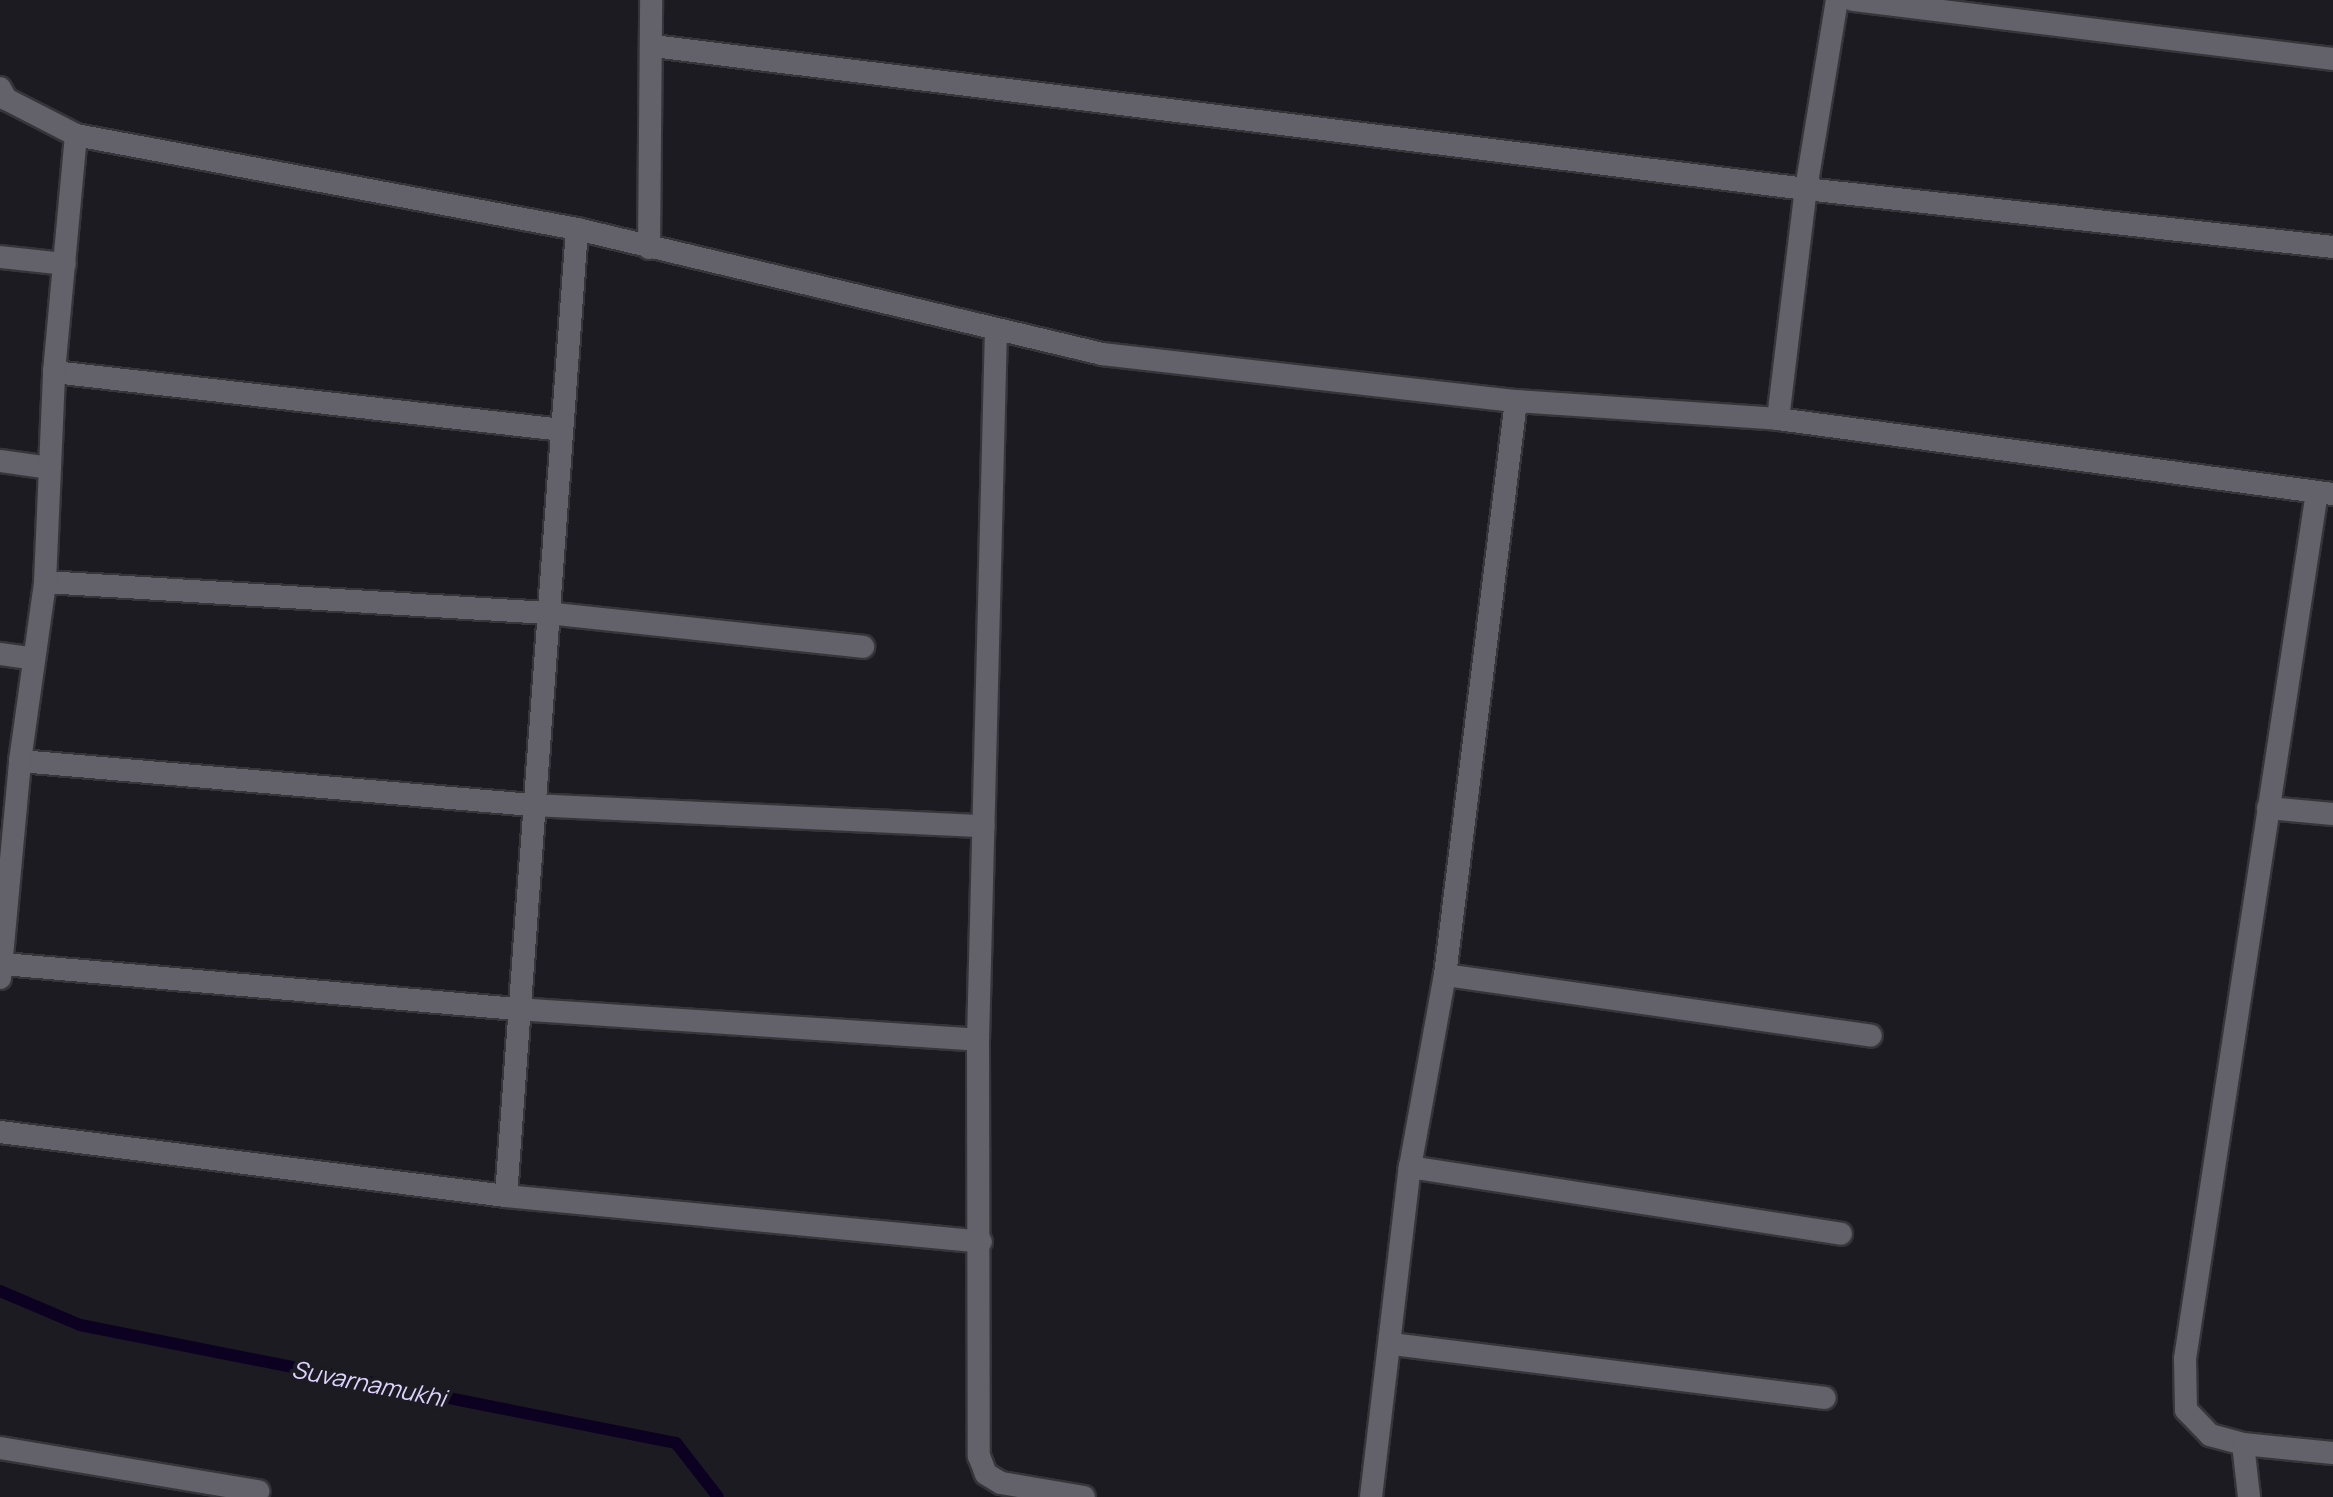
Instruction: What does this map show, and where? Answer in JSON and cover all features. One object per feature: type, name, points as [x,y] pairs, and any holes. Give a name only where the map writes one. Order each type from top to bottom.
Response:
[{"type":"street","points":[[649,248],[651,0]]},
{"type":"street","points":[[1778,419],[1806,189],[1837,0]]},
{"type":"street","points":[[1853,0],[2333,59]]},
{"type":"street","points":[[653,46],[1806,189],[2333,247]]},
{"type":"street","points":[[0,88],[6,99],[76,135],[577,229],[1102,354],[1516,401],[1778,419],[2325,493],[2268,808],[2185,1359],[2186,1410],[2210,1435],[2243,1444],[2333,1453]]},
{"type":"street","points":[[76,135],[54,372],[45,582],[6,849],[2,972],[978,1040]]},
{"type":"street","points":[[506,1196],[516,1009],[577,229]]},
{"type":"street","points":[[0,257],[65,264]]},
{"type":"street","points":[[996,329],[978,1040],[981,1242],[979,1456],[986,1474],[1001,1483],[1084,1497]]},
{"type":"street","points":[[54,372],[562,430]]},
{"type":"street","points":[[1371,1497],[1392,1344],[1410,1167],[1445,975],[1516,401]]},
{"type":"street","points":[[0,461],[50,468]]},
{"type":"street","points":[[45,582],[547,613],[863,647]]},
{"type":"street","points":[[0,654],[34,659]]},
{"type":"street","points":[[20,761],[532,805],[984,826]]},
{"type":"street","points":[[2268,808],[2333,814]]},
{"type":"street","points":[[1445,975],[1871,1036]]},
{"type":"street","points":[[0,1132],[506,1196],[981,1242]]},
{"type":"street","points":[[1410,1167],[1841,1234]]},
{"type":"street","points":[[1392,1344],[1825,1398]]},
{"type":"street","points":[[2243,1444],[2249,1497]]},
{"type":"street","points":[[0,1448],[258,1491]]},
{"type":"waterway","name":"Suvarnamukhi","points":[[0,1291],[80,1325],[676,1443],[718,1497]]}]
